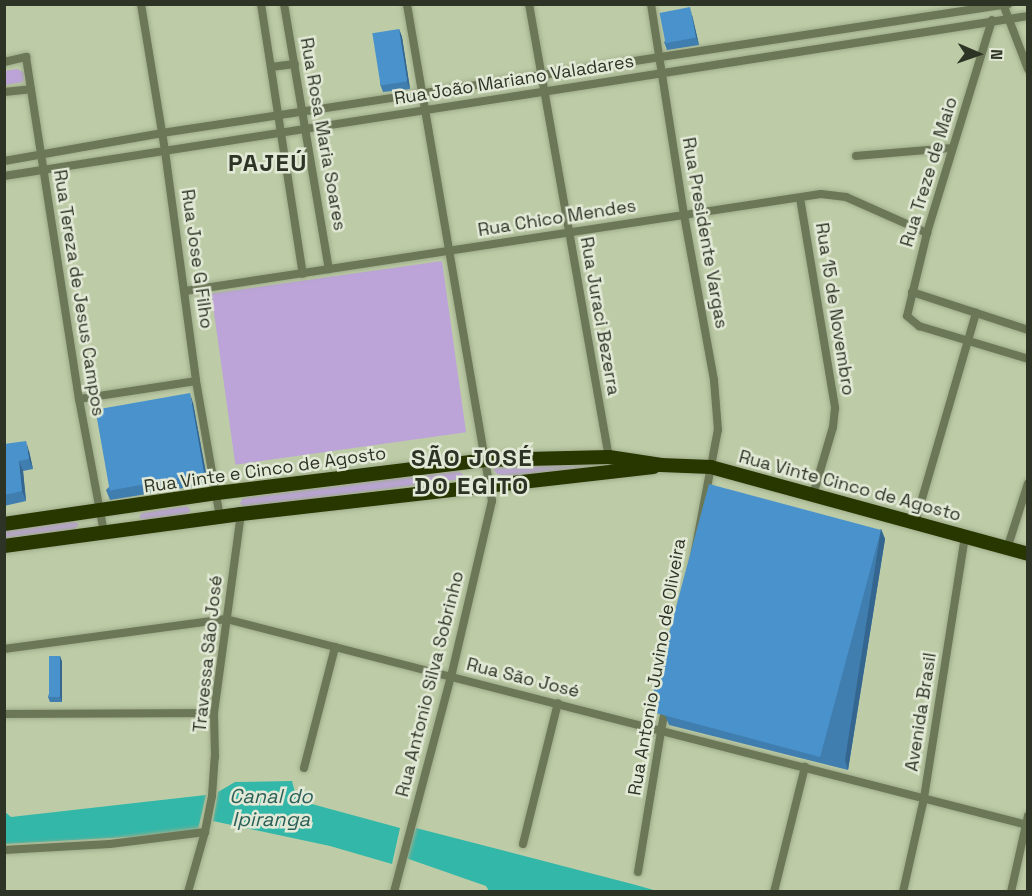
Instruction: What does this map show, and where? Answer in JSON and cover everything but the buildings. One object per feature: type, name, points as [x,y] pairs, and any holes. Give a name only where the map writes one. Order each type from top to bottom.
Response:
[{"type":"main road","name":"Rua Vinte e Cinco de Agosto","points":[[4,524],[217,493],[485,459],[609,457],[661,465]]},
{"type":"main road","name":"Rua Vinte Cinco de Agosto","points":[[661,465],[711,467],[1028,554]]},
{"type":"main road","points":[[4,546],[241,514],[489,484],[637,470],[661,465]]},
{"type":"street","name":"Rua Jose G Filho","points":[[141,4],[165,151],[196,381],[220,517]]},
{"type":"street","points":[[261,4],[303,274]]},
{"type":"street","name":"Rua Rosa Maria Soares","points":[[285,4],[329,270]]},
{"type":"street","name":"Rua Antonio Silva Sobrinho","points":[[394,891],[451,677],[492,501],[407,4]]},
{"type":"street","name":"Rua Juraci Bezerra","points":[[529,4],[540,75],[546,92],[567,232],[609,457]]},
{"type":"street","name":"Rua Presidente Vargas","points":[[651,4],[684,215],[714,380],[718,429],[711,467]]},
{"type":"street","name":"Rua João Mariano Valadares","points":[[4,161],[162,133],[1005,5]]},
{"type":"street","points":[[1005,5],[1028,69]]},
{"type":"street","name":"Rua Treze de Maio","points":[[968,340],[918,326],[910,319],[907,311],[952,148],[993,22],[991,8]]},
{"type":"street","name":"Rua João Mariano Valadares","points":[[4,176],[1028,16]]},
{"type":"street","name":"Rua Tereza de Jesus Campos","points":[[4,62],[26,57],[79,399],[104,533]]},
{"type":"street","points":[[271,67],[295,64]]},
{"type":"street","points":[[4,92],[31,89]]},
{"type":"street","points":[[856,156],[952,148]]},
{"type":"street","name":"Rua Chico Mendes","points":[[185,291],[567,232],[835,194],[927,233]]},
{"type":"street","name":"Rua 15 de Novembro","points":[[800,198],[835,408],[833,427],[813,495]]},
{"type":"street","points":[[912,292],[1028,330]]},
{"type":"street","points":[[915,524],[976,314]]},
{"type":"street","points":[[968,340],[1028,359]]},
{"type":"street","points":[[79,399],[196,381]]},
{"type":"street","name":"Rua Antonio Juvino de Oliveira","points":[[638,872],[661,731],[711,467]]},
{"type":"street","points":[[1007,549],[1028,483]]},
{"type":"street","name":"Travessa São José","points":[[188,891],[205,832],[212,796],[215,757],[214,713],[241,514]]},
{"type":"street","name":"Avenida Brasil","points":[[903,891],[924,798],[965,537]]},
{"type":"street","name":"Rua São José","points":[[4,649],[226,619],[924,798],[1027,822]]},
{"type":"street","points":[[304,768],[335,647]]},
{"type":"street","points":[[523,844],[558,703]]},
{"type":"street","points":[[4,714],[214,713]]},
{"type":"street","points":[[774,891],[805,767]]},
{"type":"street","points":[[1011,891],[1027,822]]},
{"type":"street","points":[[4,850],[110,844],[205,832]]},
{"type":"shaded area","points":[[17,69],[25,73],[23,82],[5,85],[4,71]]},
{"type":"shaded area","points":[[442,261],[466,432],[235,465],[211,293]]},
{"type":"shaded area","points":[[578,463],[628,465],[513,477],[497,474],[492,468]]},
{"type":"shaded area","points":[[457,471],[463,474],[460,479],[244,508],[240,503],[243,498]]},
{"type":"shaded area","points":[[186,506],[191,510],[187,514],[143,520],[139,517],[142,513]]},
{"type":"shaded area","points":[[73,521],[79,524],[75,529],[5,538],[4,530]]},
{"type":"water","name":"Canal do Ipiranga","points":[[292,781],[297,800],[400,828],[392,864],[330,846],[213,821],[218,792],[235,782]]},
{"type":"water","name":"Canal do Ipiranga","points":[[206,795],[198,830],[130,837],[5,844],[5,812],[11,817]]},
{"type":"water","points":[[416,828],[657,891],[489,891],[486,886],[403,857]]},
{"type":"district","name":"PAJEÚ","points":[[268,163]]},
{"type":"district","name":"SÃO JOSÉ DO EGITO","points":[[472,472]]}]
